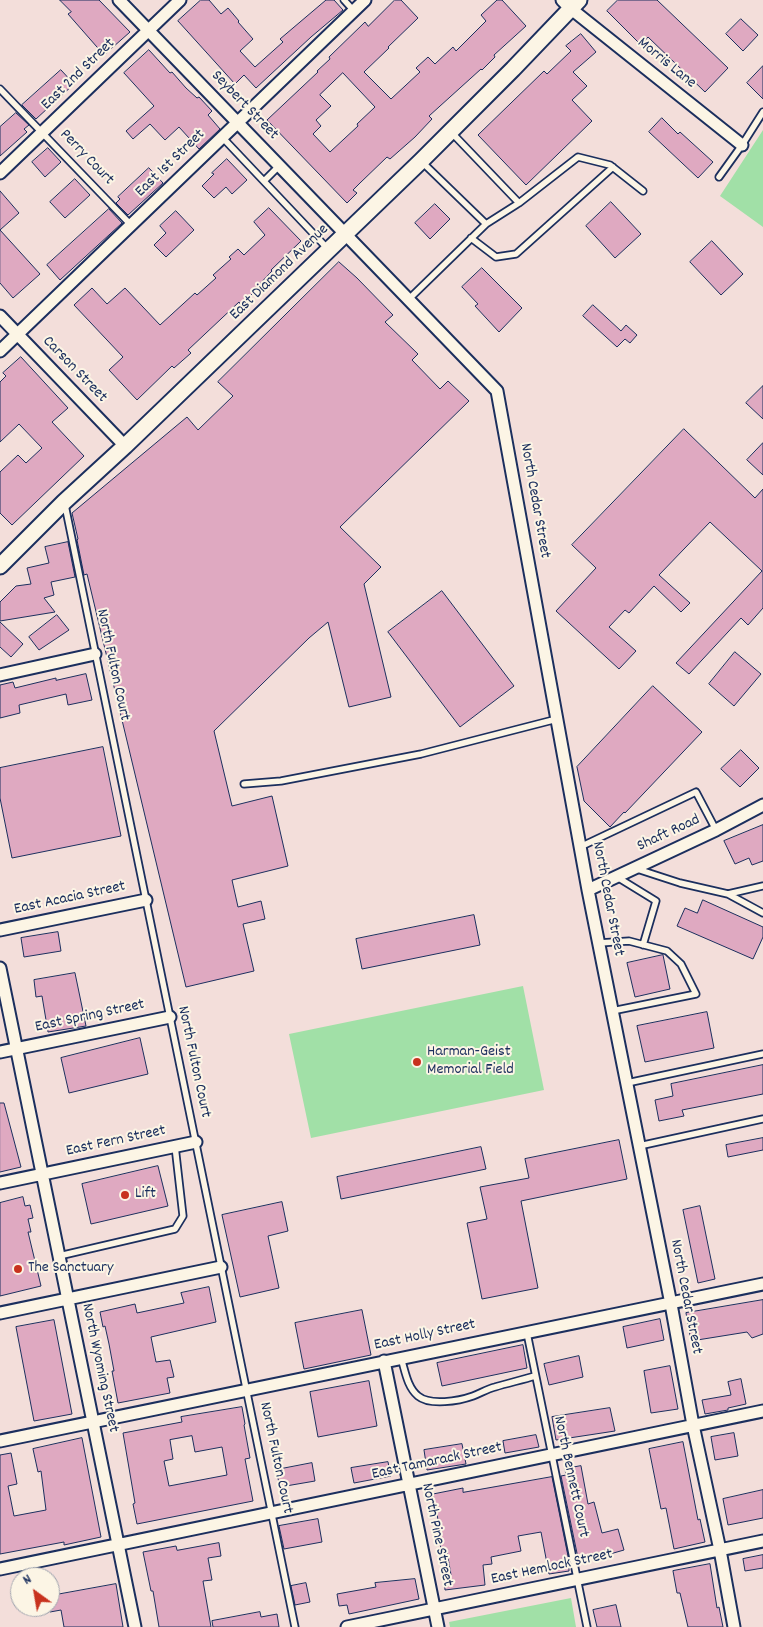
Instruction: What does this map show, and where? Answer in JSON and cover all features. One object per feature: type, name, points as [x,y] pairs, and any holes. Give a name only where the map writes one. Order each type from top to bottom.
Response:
[{"type":"street","name":"Seybert Street","points":[[119,0],[345,234]]},
{"type":"street","name":"East 2nd Street","points":[[0,173],[180,0]]},
{"type":"street","name":"East 1st Street","points":[[0,351],[365,0]]},
{"type":"street","name":"East Diamond Avenue","points":[[0,566],[64,502],[125,446],[451,132],[513,70],[571,3]]},
{"type":"street","name":"Morris Lane","points":[[571,3],[742,145]]},
{"type":"street","name":"North Cedar Street","points":[[345,234],[497,391],[588,890],[734,1627]]},
{"type":"street","name":"Carson Street","points":[[0,316],[125,446]]},
{"type":"street","points":[[0,675],[95,654]]},
{"type":"street","name":"Shaft Road","points":[[588,890],[716,830],[763,805]]},
{"type":"street","name":"East Acacia Street","points":[[0,930],[146,900]]},
{"type":"street","name":"North Wyoming Street","points":[[0,968],[135,1627]]},
{"type":"street","name":"East Spring Street","points":[[0,1052],[170,1017]]},
{"type":"street","name":"East Fern Street","points":[[0,1183],[196,1142]]},
{"type":"street","points":[[0,1313],[221,1267]]},
{"type":"street","name":"East Holly Street","points":[[0,1441],[763,1284]]},
{"type":"street","name":"North Pine Street","points":[[384,1361],[438,1627]]},
{"type":"street","name":"East Tamarack Street","points":[[0,1569],[763,1411]]},
{"type":"street","name":"East Hemlock Street","points":[[347,1627],[763,1541]]},
{"type":"lane","points":[[344,0],[354,11]]},
{"type":"lane","name":"Perry Court","points":[[0,89],[131,225]]},
{"type":"lane","points":[[719,177],[763,112]]},
{"type":"lane","points":[[451,132],[519,204]]},
{"type":"lane","points":[[222,137],[328,250]]},
{"type":"lane","points":[[409,299],[486,224],[519,204],[578,157],[613,167],[643,191]]},
{"type":"lane","points":[[421,161],[486,224]]},
{"type":"lane","points":[[264,181],[279,166]]},
{"type":"lane","points":[[471,238],[496,257],[516,254],[613,167]]},
{"type":"lane","name":"North Fulton Court","points":[[64,502],[295,1627]]},
{"type":"lane","points":[[244,784],[281,781],[421,754],[557,719]]},
{"type":"lane","points":[[580,846],[696,792],[716,830]]},
{"type":"lane","points":[[635,868],[680,883],[728,894],[763,913]]},
{"type":"lane","points":[[617,877],[656,901],[643,945]]},
{"type":"lane","points":[[728,894],[763,886]]},
{"type":"lane","points":[[599,943],[629,942],[667,952],[681,964],[696,994],[612,1011]]},
{"type":"lane","points":[[626,1082],[763,1054]]},
{"type":"lane","points":[[639,1146],[763,1119]]},
{"type":"lane","points":[[59,1256],[176,1229],[183,1216],[175,1146]]},
{"type":"lane","name":"North Bennett Court","points":[[526,1332],[587,1627]]},
{"type":"lane","points":[[401,1358],[412,1390],[425,1400],[454,1401],[473,1396],[493,1387],[536,1376]]},
{"type":"green space","points":[[763,130],[763,227],[720,196]]},
{"type":"green space","name":"Harman-Geist Memorial Field","points":[[523,986],[544,1090],[311,1138],[289,1034]]},
{"type":"green space","points":[[571,1598],[576,1627],[450,1627],[449,1622]]},
{"type":"building","points":[[60,0],[99,0],[130,32],[104,55],[68,14],[71,12]]},
{"type":"building","points":[[201,0],[209,0],[221,14],[228,8],[239,21],[253,39],[240,51],[255,67],[283,42],[280,39],[326,0],[334,0],[343,10],[256,88],[244,75],[235,84],[178,21]]},
{"type":"building","points":[[395,0],[401,0],[418,18],[364,72],[391,99],[420,72],[416,68],[428,57],[435,64],[453,47],[456,51],[486,21],[481,15],[497,0],[502,0],[526,26],[494,55],[495,57],[482,70],[429,116],[432,119],[415,137],[390,159],[387,157],[360,183],[353,190],[357,193],[347,203],[267,120],[318,72],[330,59],[329,57],[365,22],[368,26]],"holes":[[[343,73],[375,107],[330,152],[313,134],[321,126],[316,120],[331,106],[320,95]]]},
{"type":"building","points":[[618,0],[657,0],[728,68],[705,92],[648,37],[641,45],[607,11]]},
{"type":"building","points":[[741,19],[758,35],[743,51],[726,34]]},
{"type":"building","points":[[581,34],[596,52],[573,72],[587,86],[572,100],[592,121],[526,185],[478,135],[544,71],[547,74],[571,51],[566,46]]},
{"type":"building","points":[[149,50],[170,73],[172,72],[186,88],[197,98],[199,97],[212,111],[208,115],[220,129],[199,149],[179,127],[165,140],[150,124],[133,139],[126,131],[154,106],[124,73]]},
{"type":"building","points":[[763,66],[763,99],[747,83]]},
{"type":"building","points":[[61,70],[74,84],[36,119],[22,105]]},
{"type":"building","points":[[16,113],[29,125],[24,129],[27,132],[0,156],[0,127]]},
{"type":"building","points":[[662,118],[678,134],[680,132],[713,162],[698,178],[649,132]]},
{"type":"building","points":[[48,148],[61,162],[45,177],[32,162]]},
{"type":"building","points":[[227,159],[247,180],[232,194],[226,187],[214,198],[202,186]]},
{"type":"building","points":[[149,168],[163,183],[128,215],[116,203],[120,199],[118,197]]},
{"type":"building","points":[[75,179],[90,195],[65,218],[50,202]]},
{"type":"building","points":[[0,191],[19,213],[0,230]]},
{"type":"building","points":[[611,202],[641,234],[615,258],[586,226]]},
{"type":"building","points":[[435,204],[450,219],[430,239],[415,223]]},
{"type":"building","points":[[269,208],[301,241],[271,270],[257,289],[241,305],[239,302],[188,350],[191,353],[174,368],[172,366],[137,400],[109,370],[123,357],[74,305],[92,288],[107,304],[125,288],[160,325],[195,293],[197,295],[216,278],[213,275],[231,259],[229,257],[238,249],[244,255],[265,235],[254,222]]},
{"type":"building","points":[[109,209],[122,223],[60,280],[47,265]]},
{"type":"building","points":[[176,211],[194,230],[166,257],[154,245],[166,233],[160,226]]},
{"type":"building","points":[[0,230],[40,274],[13,298],[0,283]]},
{"type":"building","points":[[712,241],[743,274],[721,295],[690,262]]},
{"type":"building","points":[[339,262],[393,315],[385,322],[418,354],[412,360],[440,389],[448,381],[469,401],[340,527],[381,567],[364,584],[391,697],[349,707],[328,622],[309,638],[214,731],[232,806],[272,796],[288,866],[232,880],[238,907],[261,901],[265,919],[243,924],[254,971],[186,987],[87,574],[84,575],[72,513],[187,417],[198,430],[233,396],[218,382]]},
{"type":"building","points":[[482,268],[522,308],[499,332],[475,306],[478,304],[462,287]]},
{"type":"building","points":[[593,305],[621,331],[626,325],[637,335],[630,343],[625,339],[617,347],[583,316]]},
{"type":"building","points":[[21,357],[68,408],[52,422],[84,456],[12,525],[0,513],[0,472],[18,455],[26,463],[42,448],[19,424],[0,442],[0,382],[6,376],[3,373]]},
{"type":"building","points":[[763,386],[763,419],[746,403]]},
{"type":"building","points":[[684,429],[755,498],[763,489],[763,608],[748,625],[741,618],[689,674],[676,663],[762,571],[710,522],[659,575],[690,603],[681,612],[654,586],[629,613],[625,610],[609,627],[636,651],[619,669],[556,611],[596,568],[572,545]]},
{"type":"building","points":[[763,443],[763,475],[747,460]]},
{"type":"building","points":[[68,542],[75,577],[51,582],[54,595],[44,598],[55,612],[0,621],[0,602],[16,586],[31,584],[27,568],[49,563],[45,547]]},
{"type":"building","points":[[442,591],[514,686],[460,727],[388,632]]},
{"type":"building","points":[[57,615],[69,630],[39,650],[29,637]]},
{"type":"building","points":[[0,622],[23,644],[11,657],[0,647]]},
{"type":"building","points":[[735,652],[761,674],[734,706],[709,684]]},
{"type":"building","points":[[86,674],[92,700],[68,705],[66,694],[19,705],[20,713],[0,718],[0,685],[13,682],[15,688],[56,678],[56,680]]},
{"type":"building","points":[[653,686],[702,732],[610,827],[584,801],[577,767]]},
{"type":"building","points":[[103,747],[121,836],[12,858],[0,798],[0,768]]},
{"type":"building","points":[[741,750],[759,768],[740,787],[721,769]]},
{"type":"building","points":[[763,825],[763,861],[752,865],[749,858],[735,864],[724,841]]},
{"type":"building","points":[[703,900],[763,927],[763,937],[753,959],[677,926],[685,908],[697,913]]},
{"type":"building","points":[[474,915],[480,945],[362,969],[356,939]]},
{"type":"building","points":[[58,932],[61,951],[24,957],[21,938]]},
{"type":"building","points":[[663,955],[670,989],[635,997],[627,963]]},
{"type":"building","points":[[75,973],[86,1026],[48,1032],[42,996],[36,997],[34,980]]},
{"type":"building","points":[[707,1012],[714,1048],[645,1062],[637,1026]]},
{"type":"building","points":[[140,1038],[148,1074],[69,1093],[61,1058]]},
{"type":"building","points":[[763,1065],[763,1094],[682,1110],[684,1116],[659,1121],[655,1100],[673,1096],[671,1084]]},
{"type":"building","points":[[0,1103],[4,1103],[21,1167],[0,1172]]},
{"type":"building","points":[[763,1138],[763,1150],[728,1157],[726,1145]]},
{"type":"building","points":[[619,1140],[627,1179],[521,1201],[538,1288],[482,1299],[467,1223],[487,1219],[480,1187],[529,1178],[525,1159]]},
{"type":"building","points":[[481,1147],[486,1169],[341,1199],[337,1177]]},
{"type":"building","name":"Lift","points":[[158,1166],[168,1206],[91,1224],[82,1184]]},
{"type":"building","points":[[23,1197],[25,1206],[30,1205],[33,1218],[28,1219],[31,1232],[28,1232],[41,1286],[0,1296],[0,1203]]},
{"type":"building","points":[[282,1202],[288,1231],[268,1236],[279,1288],[240,1297],[222,1215]]},
{"type":"building","points":[[700,1206],[715,1279],[698,1283],[683,1210]]},
{"type":"building","points":[[209,1287],[216,1322],[151,1337],[156,1362],[170,1360],[174,1377],[167,1378],[170,1393],[118,1403],[109,1344],[100,1312],[135,1304],[137,1313],[184,1303],[181,1293]]},
{"type":"building","points":[[763,1300],[763,1334],[752,1338],[747,1332],[691,1341],[686,1313]]},
{"type":"building","points":[[362,1310],[371,1355],[304,1369],[295,1323]]},
{"type":"building","points":[[660,1319],[664,1340],[627,1348],[623,1327]]},
{"type":"building","points":[[54,1320],[72,1414],[34,1421],[16,1327]]},
{"type":"building","points":[[523,1345],[527,1368],[442,1386],[437,1363]]},
{"type":"building","points":[[579,1356],[583,1377],[549,1385],[544,1364]]},
{"type":"building","points":[[670,1366],[678,1409],[651,1413],[644,1371]]},
{"type":"building","points":[[741,1379],[746,1404],[728,1408],[728,1410],[705,1414],[702,1400],[731,1395],[728,1382]]},
{"type":"building","points":[[369,1381],[377,1426],[318,1437],[310,1392]]},
{"type":"building","points":[[242,1407],[250,1458],[245,1459],[253,1501],[137,1524],[123,1433],[182,1422],[181,1417]],"holes":[[[192,1436],[195,1452],[222,1447],[227,1475],[169,1486],[164,1461],[173,1459],[170,1440]]]},
{"type":"building","points":[[610,1408],[615,1431],[556,1440],[552,1417]]},
{"type":"building","points":[[734,1433],[738,1456],[715,1460],[711,1437]]},
{"type":"building","points":[[536,1435],[539,1447],[505,1453],[503,1441]]},
{"type":"building","points":[[82,1438],[101,1537],[64,1545],[64,1542],[0,1554],[0,1455],[11,1453],[17,1484],[8,1486],[14,1516],[46,1510],[41,1471],[38,1472],[33,1449]]},
{"type":"building","points":[[683,1442],[698,1520],[700,1519],[705,1542],[674,1549],[666,1508],[661,1509],[649,1449]]},
{"type":"building","points":[[462,1444],[466,1464],[427,1470],[424,1450]]},
{"type":"building","points":[[388,1462],[391,1476],[354,1483],[351,1468]]},
{"type":"building","points":[[312,1463],[315,1481],[280,1487],[276,1470]]},
{"type":"building","points":[[581,1466],[588,1504],[594,1502],[602,1533],[618,1529],[624,1550],[610,1554],[609,1550],[578,1558],[561,1476],[566,1475],[565,1469]]},
{"type":"building","points":[[552,1477],[569,1561],[569,1571],[549,1574],[541,1532],[518,1536],[521,1551],[491,1557],[492,1564],[483,1565],[485,1585],[445,1590],[444,1576],[451,1575],[447,1552],[442,1553],[438,1535],[441,1535],[433,1494],[463,1488],[463,1492]]},
{"type":"building","points":[[763,1490],[763,1518],[728,1525],[723,1499]]},
{"type":"building","points":[[318,1519],[322,1542],[284,1549],[279,1526]]},
{"type":"building","points":[[219,1543],[221,1556],[208,1558],[212,1580],[203,1581],[211,1627],[159,1627],[153,1591],[151,1591],[143,1552],[176,1546],[177,1550]]},
{"type":"building","points":[[763,1555],[763,1568],[745,1571],[743,1559]]},
{"type":"building","points":[[710,1564],[717,1608],[719,1607],[723,1627],[688,1627],[680,1593],[677,1593],[673,1571]]},
{"type":"building","points":[[415,1579],[419,1599],[349,1614],[347,1605],[339,1606],[337,1594],[376,1587],[375,1583]]},
{"type":"building","points":[[306,1583],[310,1602],[295,1605],[291,1586]]},
{"type":"building","points":[[116,1584],[123,1627],[64,1627],[60,1610],[60,1594]]},
{"type":"building","points":[[616,1605],[621,1627],[597,1627],[593,1610]]},
{"type":"building","points":[[260,1612],[261,1617],[277,1614],[279,1627],[213,1627],[212,1621]]},
{"type":"place","name":"Harman-Geist Memorial Field","points":[[417,1062]]},
{"type":"place","name":"Lift","points":[[125,1195]]},
{"type":"place","name":"The Sanctuary","points":[[18,1269]]}]
